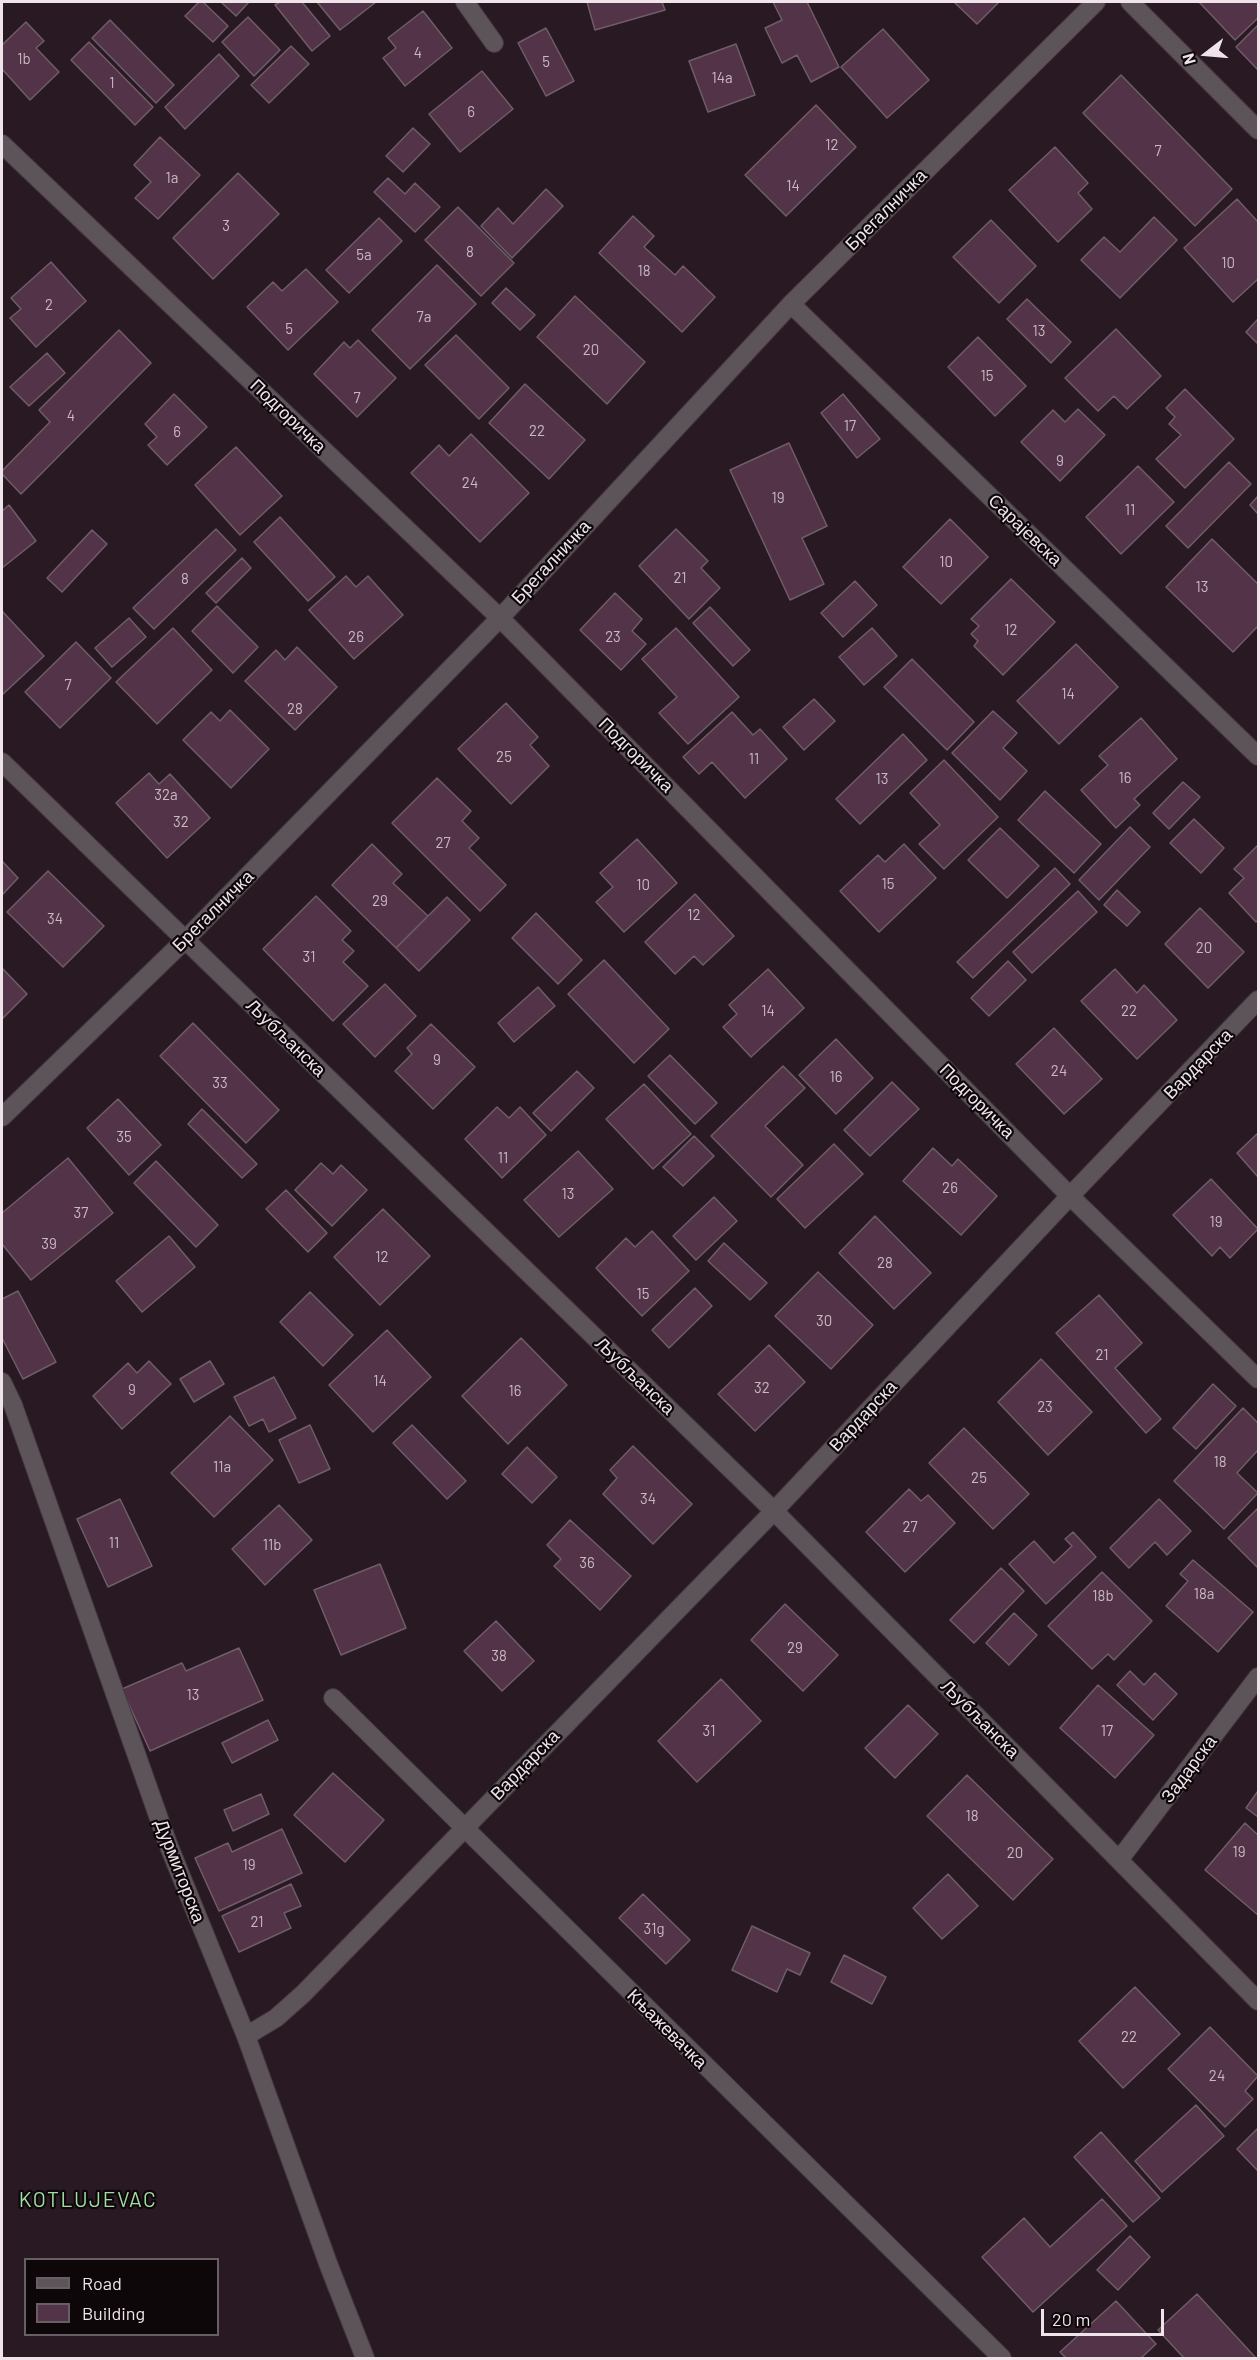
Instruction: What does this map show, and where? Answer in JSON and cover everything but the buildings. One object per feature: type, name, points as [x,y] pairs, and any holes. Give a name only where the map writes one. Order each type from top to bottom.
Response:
[{"type":"street","points":[[465,2],[494,43]]},
{"type":"street","name":"Брегалничка","points":[[2,1117],[185,940],[500,618],[791,304],[1096,2]]},
{"type":"street","points":[[1130,2],[1258,130]]},
{"type":"street","name":"Подгоричка","points":[[2,144],[500,618],[1070,1196],[1258,1379]]},
{"type":"street","name":"Сарајевска","points":[[791,304],[1258,756]]},
{"type":"street","name":"Љубљанска","points":[[2,762],[774,1511],[1258,2001]]},
{"type":"street","name":"Вардарска","points":[[246,2036],[276,2018],[303,1994],[774,1511],[1258,1000]]},
{"type":"street","name":"Дурмиторска","points":[[2,1382],[13,1405],[168,1844],[246,2036],[329,2266],[365,2358]]},
{"type":"street","name":"Задарска","points":[[1119,1860],[1258,1677]]},
{"type":"street","name":"Књажевачка","points":[[333,1698],[1002,2358]]},
{"type":"district","name":"KOTLUJEVAC","points":[[88,2200]]}]
